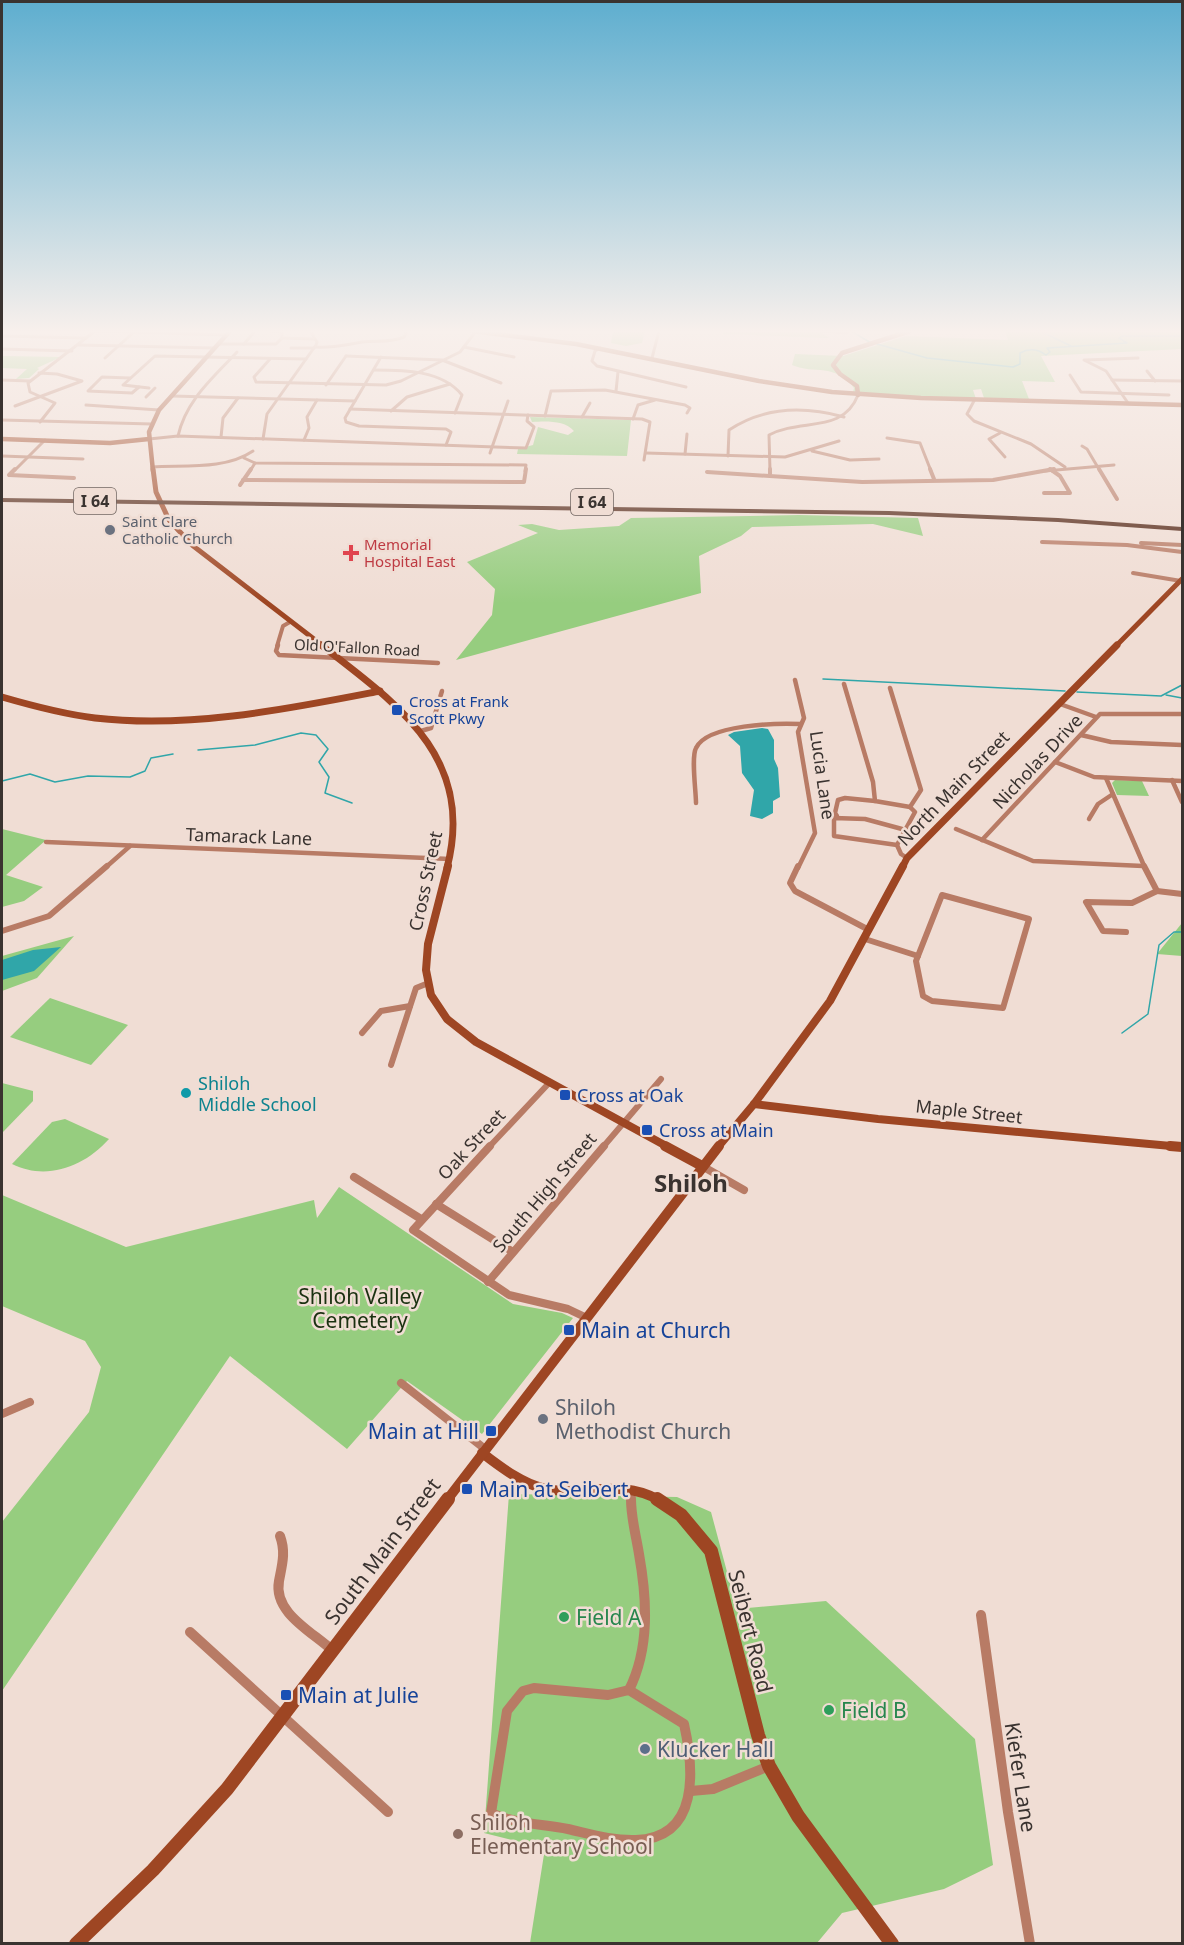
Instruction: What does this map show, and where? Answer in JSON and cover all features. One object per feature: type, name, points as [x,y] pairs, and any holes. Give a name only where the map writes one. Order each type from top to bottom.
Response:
[{"type":"highway","name":"I 64","points":[[2,494],[883,507],[1041,513],[1182,523]]},
{"type":"highway","name":"I 64","points":[[2,500],[188,503],[490,513],[917,514],[1182,529]]},
{"type":"main road","name":"Cross Street","points":[[152,424],[149,439],[156,492],[160,506],[169,520],[192,545],[380,691],[410,717],[421,731],[443,771],[452,804],[454,825],[450,859],[425,957],[426,984],[438,1008],[456,1028],[702,1166]]},
{"type":"main road","points":[[2,439],[110,442],[149,439]]},
{"type":"main road","name":"North Main Street","points":[[702,1166],[753,1104],[830,1001],[907,858],[1182,580]]},
{"type":"main road","points":[[2,697],[63,714],[108,721],[168,722],[242,716],[380,691]]},
{"type":"main road","name":"Maple Street","points":[[753,1104],[878,1119],[1182,1147]]},
{"type":"main road","name":"South Main Street","points":[[334,1651],[702,1166]]},
{"type":"street","points":[[36,422],[152,424]]},
{"type":"street","points":[[178,436],[181,422]]},
{"type":"street","points":[[221,437],[223,422]]},
{"type":"street","points":[[263,439],[266,422]]},
{"type":"street","points":[[304,440],[308,432],[307,422]]},
{"type":"street","points":[[347,422],[353,425],[448,430],[446,445]]},
{"type":"street","points":[[490,453],[500,422]]},
{"type":"street","points":[[149,439],[178,436],[528,447],[534,427],[527,422]]},
{"type":"street","points":[[644,460],[649,422]]},
{"type":"street","points":[[728,456],[729,430],[743,422]]},
{"type":"street","points":[[770,474],[768,440],[773,432],[821,422]]},
{"type":"street","points":[[977,422],[1031,444],[1065,466]]},
{"type":"street","points":[[1001,432],[989,439],[1005,457]]},
{"type":"street","points":[[686,454],[687,434]]},
{"type":"street","points":[[887,438],[920,443],[934,479]]},
{"type":"street","points":[[45,440],[10,472],[10,476],[74,478]]},
{"type":"street","points":[[646,453],[792,456],[839,441]]},
{"type":"street","points":[[1082,446],[1087,449],[1117,498]]},
{"type":"street","points":[[152,467],[242,459],[254,451]]},
{"type":"street","points":[[812,451],[850,460],[879,459]]},
{"type":"street","points":[[2,456],[83,459]]},
{"type":"street","points":[[242,459],[253,464],[526,465],[524,482],[243,480]]},
{"type":"street","points":[[240,485],[253,464]]},
{"type":"street","points":[[707,472],[770,474],[849,483],[934,479],[993,480],[1065,466],[1114,465]]},
{"type":"street","points":[[1044,493],[1068,493],[1060,476],[1050,469]]},
{"type":"street","points":[[1042,542],[1135,545],[1182,552]]},
{"type":"street","points":[[1127,543],[1182,545]]},
{"type":"street","points":[[1134,573],[1182,580]]},
{"type":"street","name":"Old O'Fallon Road","points":[[290,622],[283,626],[277,653],[438,663]]},
{"type":"street","name":"Lucia Lane","points":[[795,680],[804,718],[798,732],[815,833],[790,883],[802,897],[869,930]]},
{"type":"street","points":[[844,684],[873,782],[875,801]]},
{"type":"street","points":[[890,688],[921,789],[910,807]]},
{"type":"street","points":[[421,731],[430,728],[442,691]]},
{"type":"street","points":[[1059,704],[1096,717]]},
{"type":"street","name":"Nicholas Drive","points":[[982,840],[1096,717],[1106,713],[1182,714]]},
{"type":"street","points":[[696,803],[695,749],[699,742],[726,730],[801,724]]},
{"type":"street","points":[[1081,735],[1111,742],[1182,745]]},
{"type":"street","points":[[1055,762],[1085,774],[1106,778],[1182,781]]},
{"type":"street","points":[[1106,778],[1143,866],[1157,891]]},
{"type":"street","points":[[1172,780],[1182,802]]},
{"type":"street","points":[[1089,819],[1090,813],[1106,797],[1113,794]]},
{"type":"street","points":[[834,836],[833,822],[837,816],[838,801],[845,798],[910,807],[915,812],[902,829],[897,845],[901,854],[907,858]]},
{"type":"street","points":[[837,816],[873,821],[902,829]]},
{"type":"street","points":[[956,829],[1033,861],[1143,866]]},
{"type":"street","points":[[827,839],[834,836],[897,845]]},
{"type":"street","points":[[851,848],[856,840]]},
{"type":"street","name":"Tamarack Lane","points":[[46,842],[450,859]]},
{"type":"street","points":[[874,849],[877,842]]},
{"type":"street","points":[[2,931],[33,922],[63,907],[130,846]]},
{"type":"street","points":[[1126,932],[1103,931],[1086,902],[1130,904],[1148,898],[1157,891],[1182,894]]},
{"type":"street","points":[[942,895],[1029,919],[1003,1008],[926,1000],[921,993],[916,961],[918,956],[942,895]]},
{"type":"street","points":[[865,939],[918,956]]},
{"type":"street","points":[[391,1065],[416,988],[426,984]]},
{"type":"street","points":[[362,1033],[375,1012],[395,1005],[410,1006]]},
{"type":"street","name":"South High Street","points":[[488,1282],[661,1079]]},
{"type":"street","name":"Oak Street","points":[[488,1282],[416,1234],[415,1226],[550,1082]]},
{"type":"street","name":"Cross Street","points":[[702,1166],[744,1190]]},
{"type":"street","points":[[354,1177],[421,1219]]},
{"type":"street","points":[[436,1204],[513,1252]]},
{"type":"street","points":[[488,1282],[525,1302],[567,1307],[587,1318]]},
{"type":"street","points":[[401,1383],[484,1451]]},
{"type":"street","points":[[2,1414],[16,1410],[30,1402]]},
{"type":"street","name":"Seibert Road","points":[[484,1451],[520,1479],[541,1488],[562,1490],[610,1487],[632,1490],[659,1499],[685,1517],[711,1551],[758,1735],[769,1766],[798,1816],[892,1944]]},
{"type":"street","points":[[629,1690],[636,1678],[641,1658],[644,1625],[642,1577],[632,1517],[632,1490]]},
{"type":"street","points":[[280,1536],[285,1551],[279,1589],[281,1603],[334,1651]]},
{"type":"street","name":"Kiefer Lane","points":[[981,1615],[1008,1812],[1030,1944]]},
{"type":"street","points":[[190,1632],[388,1812]]},
{"type":"street","name":"South Main Street","points":[[76,1944],[119,1905],[193,1827],[334,1651]]},
{"type":"street","points":[[534,1688],[608,1695],[629,1690],[684,1724],[688,1740],[691,1791],[677,1824],[666,1833],[645,1840],[618,1839],[495,1815],[490,1808],[507,1712],[523,1691],[534,1688]]},
{"type":"street","points":[[691,1791],[713,1789],[769,1766]]},
{"type":"green space","points":[[532,422],[631,422],[627,456],[517,454],[518,449],[533,445],[538,427],[568,435],[574,431],[560,423]]},
{"type":"green space","points":[[799,515],[918,518],[923,536],[873,524],[752,527],[741,536],[699,556],[701,593],[456,660],[492,615],[495,589],[467,562],[538,533],[518,525],[532,524],[559,530],[619,526],[631,518]]},
{"type":"green space","points":[[1115,780],[1142,781],[1149,796],[1117,795],[1112,783]]},
{"type":"green space","points":[[2,829],[46,840],[6,875],[43,887],[24,901],[2,907]]},
{"type":"green space","points":[[1182,923],[1182,956],[1157,954]]},
{"type":"green space","points":[[74,936],[37,978],[2,991],[2,956]]},
{"type":"green space","points":[[50,998],[128,1025],[91,1065],[10,1037]]},
{"type":"green space","points":[[2,1083],[33,1091],[33,1101],[2,1133]]},
{"type":"green space","points":[[65,1119],[109,1139],[88,1157],[64,1168],[38,1171],[12,1164],[52,1122]]},
{"type":"green space","name":"Shiloh Valley Cemetery","points":[[339,1187],[513,1304],[562,1313],[573,1318],[482,1434],[407,1381],[347,1449],[230,1356],[2,1691],[2,1522],[89,1412],[101,1367],[85,1341],[2,1306],[2,1195],[126,1247],[314,1200],[317,1218]]},
{"type":"green space","points":[[509,1494],[677,1497],[711,1512],[737,1609],[826,1601],[975,1739],[993,1865],[944,1889],[842,1913],[817,1943],[530,1943],[545,1848],[484,1833]]},
{"type":"water","points":[[762,728],[768,729],[774,740],[774,759],[778,768],[780,797],[773,801],[773,813],[762,819],[750,816],[754,790],[742,773],[740,746],[728,735]]},
{"type":"water","points":[[61,947],[34,971],[2,980],[2,960],[33,950]]},
{"type":"waterway","points":[[823,679],[1065,691]]},
{"type":"waterway","points":[[1077,692],[1161,696],[1182,685]]},
{"type":"waterway","points":[[1166,695],[1182,698]]},
{"type":"waterway","points":[[198,750],[255,745],[301,733],[316,735],[328,749],[319,762],[329,777],[325,793],[352,803]]},
{"type":"waterway","points":[[2,781],[30,774],[55,782],[88,776],[130,777],[145,771],[151,758],[173,754]]},
{"type":"waterway","points":[[1122,1033],[1148,1014],[1159,945],[1174,932],[1182,932]]},
{"type":"place","name":"Saint Clare Catholic Church","points":[[110,530]]},
{"type":"place","name":"Memorial Hospital East","points":[[351,553]]},
{"type":"place","name":"Cross at Frank Scott Pkwy","points":[[397,710]]},
{"type":"place","name":"Shiloh Middle School","points":[[186,1093]]},
{"type":"place","name":"Cross at Oak","points":[[565,1095]]},
{"type":"place","name":"Cross at Main","points":[[647,1130]]},
{"type":"place","name":"Main at Church","points":[[569,1330]]},
{"type":"place","name":"Shiloh Methodist Church","points":[[543,1419]]},
{"type":"place","name":"Main at Hill","points":[[491,1431]]},
{"type":"place","name":"Main at Seibert","points":[[467,1489]]},
{"type":"place","name":"Field A","points":[[564,1617]]},
{"type":"place","name":"Main at Julie","points":[[286,1695]]},
{"type":"place","name":"Field B","points":[[829,1710]]},
{"type":"place","name":"Klucker Hall","points":[[645,1749]]},
{"type":"place","name":"Shiloh Elementary School","points":[[458,1834]]},
{"type":"district","name":"Shiloh","points":[[691,1182]]}]
